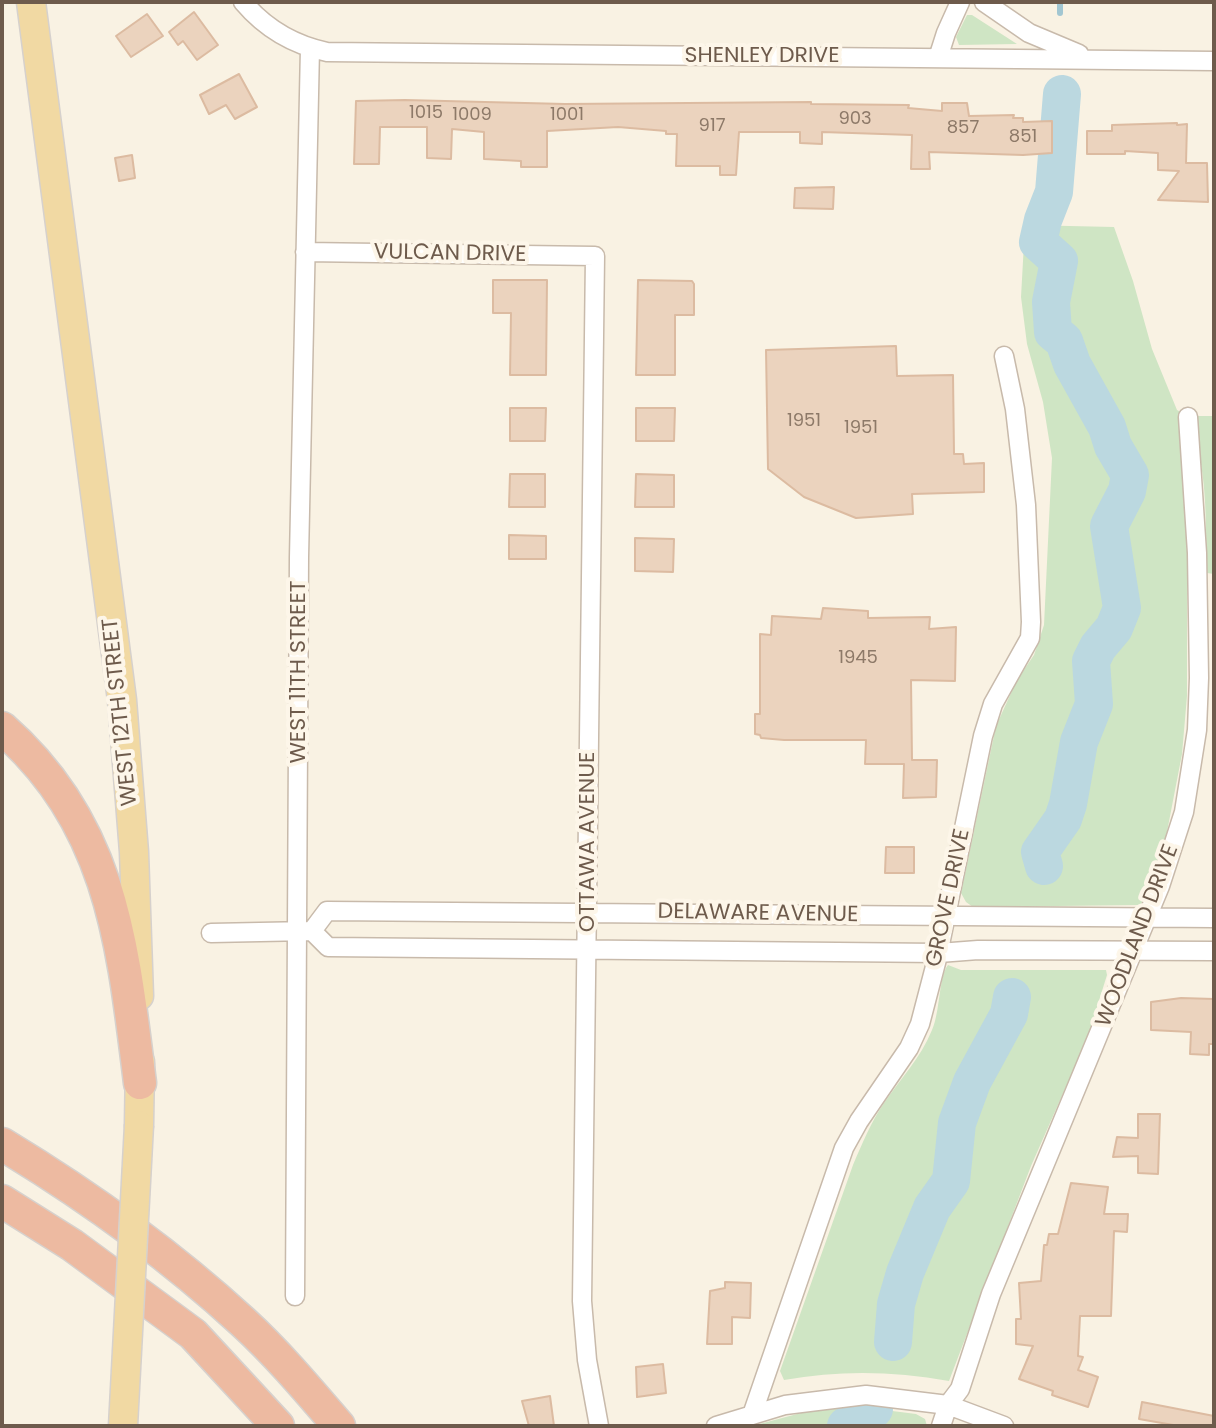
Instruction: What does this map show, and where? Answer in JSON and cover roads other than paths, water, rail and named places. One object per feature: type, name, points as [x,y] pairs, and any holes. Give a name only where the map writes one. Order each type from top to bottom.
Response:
[{"type":"highway","points":[[2,728],[37,762],[76,818],[104,878],[120,938],[140,1083]]},
{"type":"highway","points":[[2,1144],[98,1204],[181,1267],[245,1324],[339,1426]]},
{"type":"highway","points":[[2,1201],[72,1245],[193,1334],[278,1426]]},
{"type":"highway","points":[[230,1375],[267,1426]]},
{"type":"main road","name":"WEST 12TH STREET","points":[[31,2],[122,700],[138,930],[139,1125],[123,1426]]},
{"type":"street","points":[[243,2],[273,29],[310,48]]},
{"type":"street","points":[[938,58],[960,2]]},
{"type":"street","points":[[984,2],[1029,33],[1092,59]]},
{"type":"street","name":"SHENLEY DRIVE","points":[[310,48],[327,52],[395,54],[1214,61]]},
{"type":"street","name":"WEST 11TH STREET","points":[[295,1296],[305,931],[299,557],[310,48]]},
{"type":"street","name":"VULCAN DRIVE","points":[[305,252],[595,256]]},
{"type":"street","name":"OTTAWA AVENUE","points":[[595,256],[582,1301],[587,1360],[599,1426]]},
{"type":"street","name":"GROVE DRIVE","points":[[752,1415],[844,1148],[909,1048],[920,1024],[939,953],[983,736],[993,704],[1030,638],[1026,505],[1015,409],[1004,356]]},
{"type":"street","name":"WOODLAND DRIVE","points":[[941,1426],[948,1405],[960,1389],[991,1294],[1111,1010],[1184,812],[1197,730],[1199,678],[1197,553],[1188,417]]},
{"type":"street","name":"DELAWARE AVENUE","points":[[305,931],[327,911],[1214,918]]},
{"type":"street","name":"DELAWARE AVENUE","points":[[211,933],[305,931],[328,947],[939,953],[978,950],[1214,951]]},
{"type":"street","points":[[716,1426],[809,1400],[866,1395],[948,1405],[1004,1426]]},
{"type":"waterway","points":[[1060,2],[1060,13]]},
{"type":"waterway","points":[[1044,866],[1040,852],[1063,819],[1079,742],[1094,704],[1091,661],[1114,628],[1122,608],[1109,526],[1127,491],[1130,475],[1072,364],[1064,341],[1053,332],[1051,302],[1059,261],[1038,242],[1054,192],[1062,94]]},
{"type":"waterway","points":[[893,1342],[896,1304],[905,1273],[932,1208],[951,1181],[957,1123],[972,1082],[1009,1014],[1012,997]]},
{"type":"waterway","points":[[846,1426],[874,1409]]}]
